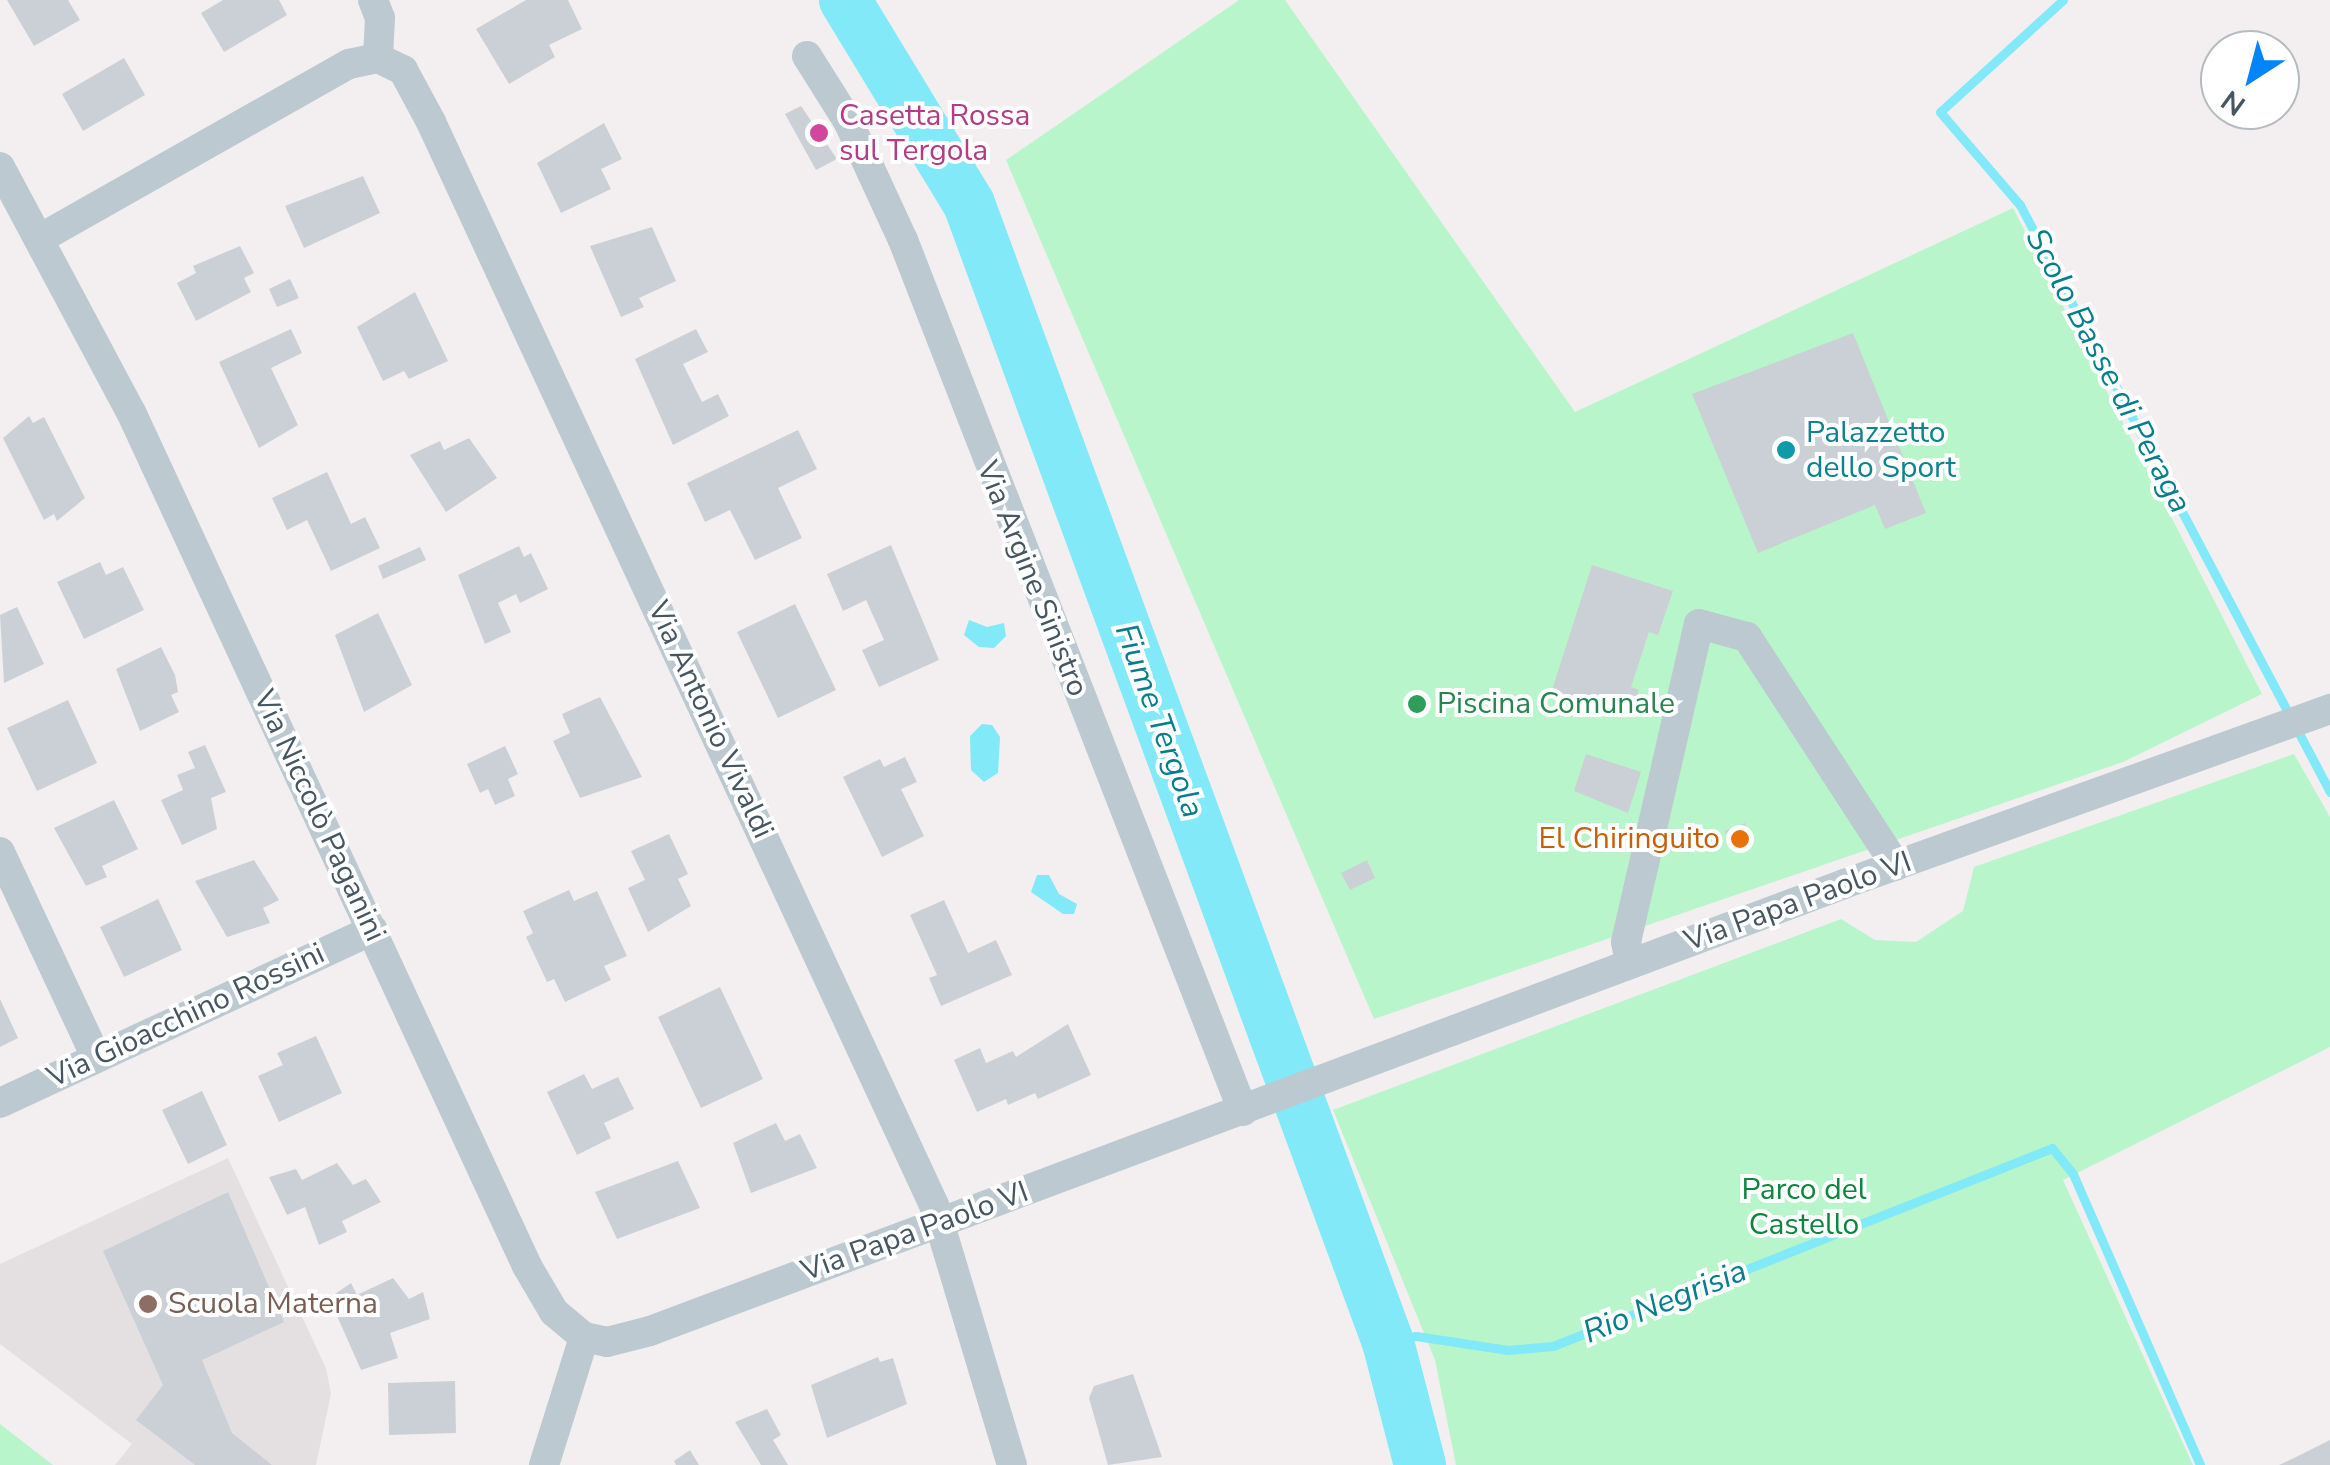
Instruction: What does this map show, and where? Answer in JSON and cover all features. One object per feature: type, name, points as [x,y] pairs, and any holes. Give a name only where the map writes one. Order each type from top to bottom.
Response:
[{"type":"street","points":[[40,238],[349,64],[378,58],[380,18],[373,0]]},
{"type":"street","name":"Via Argine Sinistro","points":[[806,56],[848,121],[903,240],[1256,1105]]},
{"type":"street","name":"Via Antonio Vivaldi","points":[[378,58],[403,70],[431,122],[941,1223],[1012,1465]]},
{"type":"street","name":"Via Niccolò Paganini","points":[[0,167],[131,412],[540,1292],[584,1337]]},
{"type":"street","points":[[1630,964],[1626,942],[1700,624],[1747,636],[1896,866]]},
{"type":"street","name":"Via Papa Paolo VI","points":[[584,1337],[626,1339],[1630,964],[2305,718]]},
{"type":"street","points":[[0,852],[96,1057]]},
{"type":"street","name":"Via Gioacchino Rossini","points":[[0,1103],[373,930]]},
{"type":"street","points":[[544,1465],[584,1337]]},
{"type":"shaded area","name":"Scuola Materna","points":[[228,1158],[326,1368],[331,1394],[316,1465],[115,1465],[132,1444],[0,1344],[0,1264]]},
{"type":"green space","points":[[1239,0],[1285,0],[1575,412],[2013,208],[2262,694],[2123,762],[1374,1019],[1006,160]]},
{"type":"green space","name":"Parco del Castello","points":[[2294,754],[2330,817],[2330,1047],[2063,1180],[2193,1465],[1456,1465],[1435,1360],[1333,1110],[1841,919],[1875,940],[1916,942],[1963,911],[1974,867]]},
{"type":"green space","points":[[0,1424],[53,1465],[0,1465]]},
{"type":"water","points":[[969,620],[987,627],[1004,623],[1006,636],[994,648],[979,647],[964,635]]},
{"type":"water","points":[[982,724],[992,725],[1000,737],[998,773],[984,782],[971,770],[970,736]]},
{"type":"water","points":[[1037,875],[1049,875],[1059,894],[1077,904],[1074,914],[1063,914],[1031,892]]},
{"type":"building","points":[[7,0],[68,0],[80,20],[34,46]]},
{"type":"building","points":[[223,0],[279,0],[287,15],[224,52],[201,13]]},
{"type":"building","points":[[526,0],[568,0],[582,29],[549,45],[555,57],[509,84],[476,29]]},
{"type":"building","points":[[124,58],[145,95],[83,131],[62,94]]},
{"type":"building","points":[[801,106],[837,159],[816,170],[785,114]]},
{"type":"building","points":[[604,123],[622,159],[601,169],[611,189],[561,213],[537,163]]},
{"type":"building","points":[[363,176],[380,213],[304,248],[285,206]]},
{"type":"building","points":[[652,227],[676,281],[639,298],[644,307],[621,317],[590,246]]},
{"type":"building","points":[[240,246],[254,273],[244,278],[251,292],[196,321],[177,283],[196,273],[193,266]]},
{"type":"building","points":[[290,279],[299,298],[277,307],[269,289]]},
{"type":"building","points":[[415,292],[448,361],[409,379],[404,371],[383,381],[357,327]]},
{"type":"building","points":[[291,329],[302,353],[271,368],[298,425],[259,448],[219,362]]},
{"type":"building","points":[[696,329],[708,352],[683,364],[702,402],[718,394],[729,416],[673,445],[635,359]]},
{"type":"building","name":"Palazzetto dello Sport","points":[[1853,333],[1926,513],[1885,529],[1875,505],[1758,553],[1692,394]]},
{"type":"building","points":[[29,416],[33,423],[44,417],[85,498],[57,521],[54,514],[44,520],[3,438]]},
{"type":"building","points":[[798,430],[817,469],[778,488],[802,538],[755,560],[730,510],[705,522],[687,483]]},
{"type":"building","points":[[469,438],[497,478],[446,512],[410,455],[440,441],[444,450]]},
{"type":"building","points":[[327,472],[351,524],[365,517],[380,548],[331,571],[307,520],[287,530],[272,498]]},
{"type":"building","points":[[891,545],[939,660],[879,687],[862,650],[884,640],[866,600],[843,611],[827,574]]},
{"type":"building","points":[[519,546],[524,557],[531,553],[548,589],[520,603],[516,594],[498,603],[511,632],[485,644],[458,575]]},
{"type":"building","points":[[420,547],[426,560],[383,579],[378,566]]},
{"type":"building","points":[[100,562],[106,575],[123,567],[144,610],[84,639],[57,582]]},
{"type":"building","points":[[1592,565],[1673,591],[1658,635],[1649,632],[1631,687],[1639,690],[1631,715],[1552,690]]},
{"type":"building","points":[[795,604],[836,690],[778,718],[737,632]]},
{"type":"building","points":[[17,607],[44,664],[4,683],[0,615]]},
{"type":"building","points":[[378,613],[412,685],[364,712],[335,635]]},
{"type":"building","points":[[161,647],[175,675],[178,692],[171,695],[179,712],[140,731],[116,669]]},
{"type":"building","points":[[600,697],[642,777],[580,798],[553,741],[570,733],[562,714]]},
{"type":"building","points":[[68,700],[97,763],[37,791],[7,728]]},
{"type":"building","points":[[205,745],[226,792],[211,798],[217,829],[182,845],[161,800],[183,790],[177,775],[195,768],[188,752]]},
{"type":"building","points":[[505,746],[518,774],[508,779],[515,796],[495,805],[488,789],[480,793],[467,764]]},
{"type":"building","points":[[1586,754],[1641,772],[1628,813],[1574,791]]},
{"type":"building","points":[[905,757],[917,782],[901,789],[924,836],[882,857],[843,777],[880,759],[884,767]]},
{"type":"building","points":[[114,800],[138,849],[102,866],[107,877],[86,886],[54,828]]},
{"type":"building","points":[[1745,823],[1753,843],[1734,852],[1725,831]]},
{"type":"building","points":[[669,834],[688,874],[678,879],[691,906],[648,932],[628,888],[645,880],[631,851]]},
{"type":"building","points":[[254,860],[279,900],[263,908],[270,923],[227,937],[195,881]]},
{"type":"building","points":[[1367,860],[1375,878],[1350,890],[1341,873]]},
{"type":"building","points":[[569,890],[574,901],[597,891],[627,956],[604,966],[611,980],[565,1002],[554,979],[547,982],[526,937],[533,933],[523,911]]},
{"type":"building","points":[[158,899],[182,950],[124,977],[100,927]]},
{"type":"building","points":[[944,900],[968,953],[996,940],[1012,975],[941,1006],[929,978],[937,975],[910,915]]},
{"type":"building","points":[[720,987],[763,1079],[701,1108],[658,1017]]},
{"type":"building","points":[[0,999],[18,1038],[0,1047]]},
{"type":"building","points":[[1068,1024],[1091,1075],[1038,1099],[1035,1093],[1008,1105],[1006,1099],[977,1112],[954,1060],[980,1048],[986,1063],[1013,1051],[1016,1057]]},
{"type":"building","points":[[316,1036],[342,1093],[279,1122],[258,1076],[283,1065],[277,1053]]},
{"type":"building","points":[[584,1074],[592,1089],[618,1077],[634,1109],[604,1123],[611,1138],[577,1155],[547,1092]]},
{"type":"building","points":[[202,1091],[227,1145],[188,1164],[162,1110]]},
{"type":"building","points":[[776,1123],[785,1141],[800,1134],[817,1168],[751,1193],[733,1143]]},
{"type":"building","points":[[678,1161],[700,1208],[617,1239],[595,1192]]},
{"type":"building","points":[[337,1163],[353,1185],[366,1179],[381,1202],[342,1221],[347,1232],[319,1245],[305,1207],[287,1215],[269,1177],[296,1169],[302,1180]]},
{"type":"building","points":[[228,1192],[284,1322],[202,1360],[232,1433],[272,1465],[195,1465],[136,1420],[163,1385],[103,1251]]},
{"type":"building","points":[[393,1278],[409,1299],[423,1292],[430,1319],[390,1333],[398,1358],[361,1370],[329,1298],[351,1283],[357,1295]]},
{"type":"building","points":[[878,1357],[880,1362],[893,1358],[907,1404],[827,1438],[811,1385]]},
{"type":"building","points":[[1133,1374],[1162,1457],[1108,1465],[1089,1398],[1094,1386]]},
{"type":"building","points":[[455,1381],[456,1433],[389,1435],[388,1383]]},
{"type":"building","points":[[767,1409],[781,1435],[773,1440],[788,1465],[761,1465],[735,1422]]},
{"type":"building","points":[[2330,1440],[2330,1465],[2279,1465],[2296,1457]]},
{"type":"building","points":[[690,1450],[699,1465],[676,1465],[674,1461]]},
{"type":"waterway","name":"Fiume Tergola","points":[[845,0],[969,204],[1388,1342],[1420,1465]]},
{"type":"waterway","name":"Scolo Basse di Peraga","points":[[2063,0],[1940,112],[2020,205],[2330,792]]},
{"type":"waterway","name":"Rio Negrisia","points":[[1388,1342],[1416,1336],[1508,1350],[1553,1346],[2052,1148],[2073,1174],[2200,1465]]},
{"type":"place","name":"Casetta Rossa sul Tergola","points":[[819,133]]},
{"type":"place","name":"Palazzetto dello Sport","points":[[1786,450]]},
{"type":"place","name":"Piscina Comunale","points":[[1417,704]]},
{"type":"place","name":"El Chiringuito","points":[[1740,839]]},
{"type":"place","name":"Scuola Materna","points":[[148,1304]]}]
